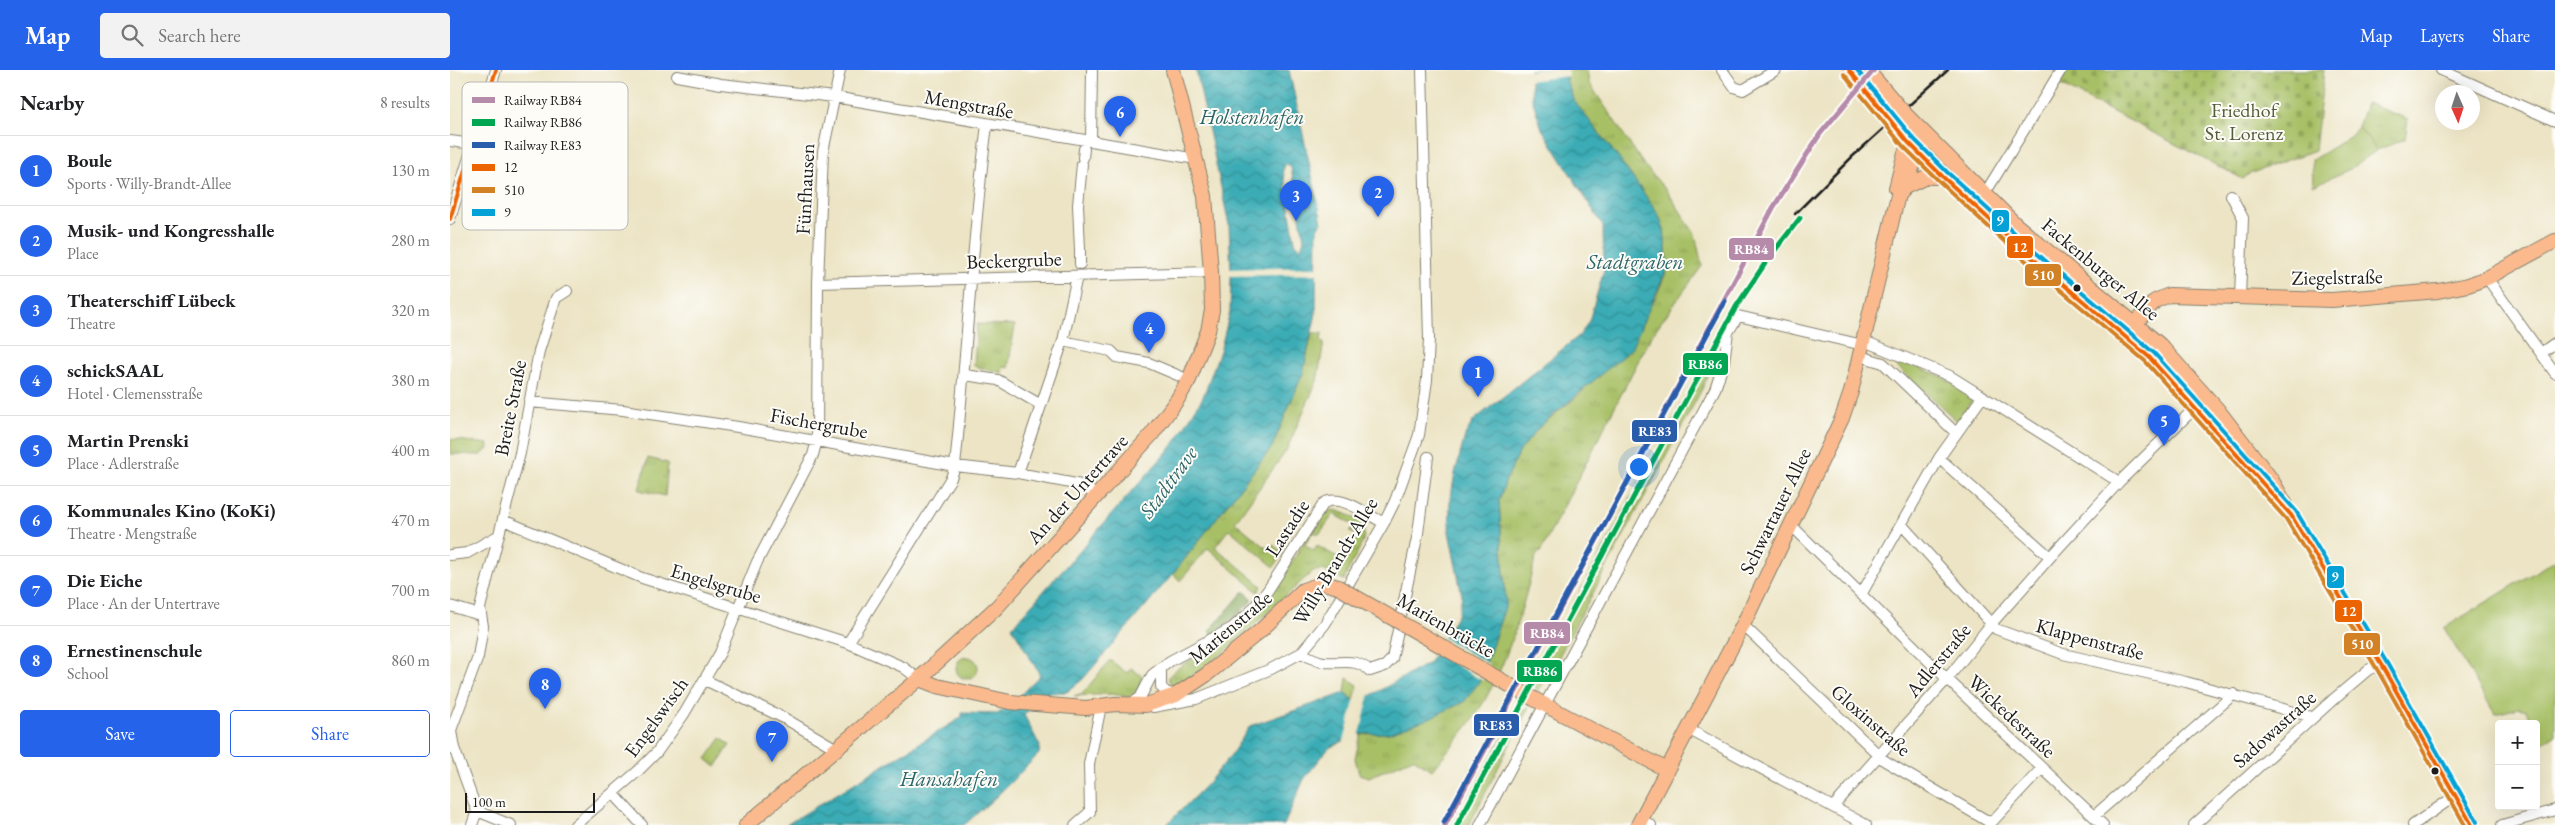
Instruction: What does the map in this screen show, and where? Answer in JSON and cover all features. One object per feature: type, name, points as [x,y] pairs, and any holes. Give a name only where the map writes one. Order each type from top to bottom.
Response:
[{"type":"main road","name":"An der Untertrave","points":[[746,825],[919,679],[997,607],[1152,434],[1188,380],[1208,331],[1212,310],[1211,272],[1205,196],[1173,70]]},
{"type":"main road","name":"Fackenburger Allee","points":[[1849,70],[1913,146],[1943,177],[2022,250],[2125,335],[2196,407],[2291,515]]},
{"type":"main road","name":"Fackenburger Allee","points":[[1867,70],[1923,134],[1984,195],[2160,344],[2218,410],[2271,479],[2472,825]]},
{"type":"main road","name":"Schwartauer Allee","points":[[1643,823],[1667,770],[1743,625],[1842,418],[1902,191],[1896,189],[1913,146],[1923,134]]},
{"type":"main road","points":[[1902,191],[1926,177],[1943,177]]},
{"type":"main road","name":"Ziegelstraße","points":[[2125,335],[2155,301],[2170,295],[2332,300],[2405,295],[2457,288],[2487,278],[2555,240]]},
{"type":"main road","name":"Marienstraße","points":[[1146,705],[1176,694],[1206,675],[1260,630],[1303,590],[1324,583],[1338,587]]},
{"type":"main road","name":"Marienbrücke","points":[[1338,587],[1539,701]]},
{"type":"main road","name":"Willy-Brandt-Allee","points":[[919,679],[937,686],[985,696],[1063,704],[1146,705]]},
{"type":"main road","points":[[1539,701],[1667,770]]},
{"type":"street","points":[[492,82],[496,70]]},
{"type":"street","name":"Fünfhausen","points":[[817,440],[818,283],[822,152],[840,70]]},
{"type":"street","points":[[1018,473],[1064,341],[1079,270],[1078,204],[1092,70]]},
{"type":"street","name":"Willy-Brandt-Allee","points":[[1146,705],[1156,707],[1196,699],[1271,669],[1301,653],[1325,624],[1384,523],[1419,435],[1424,414],[1429,339],[1422,70]]},
{"type":"street","points":[[1722,70],[1734,87],[1743,90],[1776,70]]},
{"type":"street","points":[[1984,195],[2061,70]]},
{"type":"street","points":[[2441,70],[2555,121]]},
{"type":"street","name":"Mengstraße","points":[[677,76],[721,84],[834,97],[987,125],[1084,153],[1178,156],[1196,159]]},
{"type":"street","points":[[848,643],[951,478],[955,466],[965,375],[970,280],[978,191],[987,125]]},
{"type":"street","points":[[450,219],[462,180]]},
{"type":"street","points":[[2231,195],[2243,218],[2240,298]]},
{"type":"street","name":"Beckergrube","points":[[818,283],[970,280],[1079,270],[1211,272]]},
{"type":"street","points":[[2487,278],[2555,373]]},
{"type":"street","name":"Breite Straße","points":[[451,732],[453,721],[478,657],[483,626],[480,615],[496,537],[503,520],[520,453],[539,351],[556,298],[567,291]]},
{"type":"street","points":[[1480,825],[1539,701],[1715,389],[1724,362],[1728,332],[1738,316],[1862,347],[1889,349],[1942,372],[2119,482]]},
{"type":"street","points":[[1064,341],[1111,351],[1117,356],[1149,363],[1188,380]]},
{"type":"street","points":[[2541,353],[2555,343]]},
{"type":"street","points":[[1862,347],[1883,363],[1956,433]]},
{"type":"street","points":[[1883,363],[1889,349]]},
{"type":"street","points":[[965,375],[998,380],[1041,405]]},
{"type":"street","points":[[1862,593],[1939,458],[1983,396]]},
{"type":"street","name":"Fischergrube","points":[[529,402],[623,410],[817,440],[955,466],[1018,473],[1081,485],[1098,496]]},
{"type":"street","name":"Adlerstraße","points":[[1833,807],[1947,679],[1992,623],[2050,557],[2119,482],[2196,407]]},
{"type":"street","name":"Engelswisch","points":[[575,825],[657,752],[684,714],[720,653],[757,562],[813,455],[817,440]]},
{"type":"street","points":[[1301,653],[1323,662],[1349,661],[1362,664],[1370,671],[1386,666],[1392,658],[1418,533],[1428,456]]},
{"type":"street","points":[[1939,458],[2050,557]]},
{"type":"street","name":"Lastadie","points":[[1128,705],[1140,698],[1152,675],[1161,668],[1232,628],[1250,612],[1268,590],[1319,508],[1326,501],[1341,501],[1384,523]]},
{"type":"street","name":"Engelsgrube","points":[[503,520],[642,578],[848,643],[903,667],[919,679]]},
{"type":"street","name":"Wickedestraße","points":[[1791,525],[1947,679],[2103,825]]},
{"type":"street","name":"Klappenstraße","points":[[1902,525],[1996,629],[2062,654],[2234,694],[2312,718]]},
{"type":"street","points":[[450,555],[467,553],[496,537]]},
{"type":"street","points":[[450,606],[480,615]]},
{"type":"street","name":"Gloxinstraße","points":[[1743,625],[1879,756],[1990,824]]},
{"type":"street","name":"Sadowastraße","points":[[2194,825],[2312,718],[2368,670],[2380,664]]},
{"type":"street","points":[[1161,668],[1161,687],[1166,692],[1176,694]]},
{"type":"street","points":[[1206,675],[1213,684],[1231,685]]},
{"type":"street","points":[[705,680],[784,718],[835,748]]},
{"type":"street","points":[[2094,816],[2234,694]]},
{"type":"street","points":[[1075,825],[1090,812],[1089,764],[1100,711],[1099,705]]},
{"type":"street","points":[[1688,729],[1866,825]]},
{"type":"street","points":[[451,732],[454,748],[477,811],[472,825]]},
{"type":"street","points":[[1990,824],[2042,768]]},
{"type":"street","points":[[613,793],[642,825]]},
{"type":"street","points":[[2413,825],[2455,796]]},
{"type":"street","points":[[2502,825],[2555,810]]},
{"type":"street","points":[[477,811],[511,825]]},
{"type":"green space","points":[[1566,70],[1587,70],[1589,83],[1644,165],[1667,191],[1695,234],[1702,266],[1651,336],[1541,551],[1536,556],[1506,656],[1488,695],[1477,713],[1432,770],[1413,758],[1369,777],[1359,774],[1355,758],[1361,734],[1389,733],[1480,681],[1506,604],[1499,501],[1506,480],[1520,451],[1539,427],[1580,394],[1656,297],[1668,267],[1664,230],[1658,213],[1574,101],[1566,80]]},
{"type":"green space","name":"Friedhof St. Lorenz","points":[[2067,70],[2324,70],[2315,150],[2249,174],[2243,179],[2059,84]]},
{"type":"green space","points":[[2366,103],[2408,119],[2405,139],[2377,150],[2358,127]]},
{"type":"green space","points":[[2358,127],[2377,150],[2350,169],[2313,186],[2312,160],[2351,136]]},
{"type":"green space","points":[[977,324],[1015,325],[1008,368],[1003,367],[1002,373],[974,366]]},
{"type":"green space","points":[[1312,333],[1322,333],[1321,342],[1324,342],[1317,381],[1286,451],[1235,522],[1269,550],[1273,545],[1283,553],[1274,567],[1229,529],[1215,547],[1262,586],[1258,592],[1208,548],[1180,581],[1173,574],[1272,447],[1303,373]]},
{"type":"green space","points":[[1718,337],[1714,357],[1702,389],[1555,664],[1538,692],[1532,681]]},
{"type":"green space","points":[[1894,358],[1941,376],[1975,397],[1957,421],[1892,362]]},
{"type":"green space","points":[[450,439],[488,444],[488,449],[481,455],[450,454]]},
{"type":"green space","points":[[648,458],[668,463],[665,496],[639,490]]},
{"type":"green space","points":[[1335,510],[1351,516],[1360,522],[1364,530],[1364,538],[1344,580],[1323,570],[1313,571],[1228,649],[1192,676],[1177,685],[1171,685],[1168,677],[1175,670],[1227,638],[1260,607],[1281,578],[1318,518],[1326,511]],"holes":[[[1334,514],[1354,525],[1350,532],[1358,536],[1343,560],[1317,546],[1314,551],[1305,545],[1313,532],[1319,534]]]},
{"type":"green space","points":[[2555,560],[2555,736],[2540,743],[2540,720],[2530,720],[2526,710],[2519,708],[2495,714],[2444,628]]},
{"type":"green space","points":[[1244,591],[1253,599],[1238,615],[1212,635],[1210,630]]},
{"type":"green space","points":[[967,657],[977,664],[978,668],[971,678],[967,679],[957,672],[956,668],[963,658]]},
{"type":"green space","points":[[1110,660],[1127,673],[1131,668],[1142,676],[1138,691],[1129,697],[1111,694],[1074,696],[1083,693]]},
{"type":"green space","points":[[1347,678],[1358,685],[1354,700],[1345,692]]},
{"type":"green space","points":[[1529,707],[1469,825],[1456,825],[1515,712]]},
{"type":"green space","points":[[721,738],[730,745],[716,767],[706,759]]},
{"type":"water","name":"Holstenhafen","points":[[1196,70],[1289,70],[1322,222],[1317,229],[1316,313],[1303,373],[1272,447],[1173,574],[1083,679],[1067,692],[1048,693],[1024,715],[1040,746],[1039,754],[997,796],[964,825],[786,825],[962,717],[962,713],[997,714],[1006,709],[1040,675],[1012,627],[1173,445],[1203,397],[1221,348],[1230,311],[1229,225]],"holes":[[[1286,163],[1291,168],[1304,239],[1301,249],[1295,242],[1283,170]]]},
{"type":"water","name":"Stadtgraben","points":[[1530,70],[1566,70],[1566,80],[1574,101],[1658,213],[1664,230],[1668,267],[1631,349],[1539,427],[1520,451],[1506,480],[1499,501],[1506,604],[1480,681],[1464,702],[1425,720],[1389,733],[1358,734],[1329,748],[1304,779],[1284,825],[1166,825],[1208,783],[1231,755],[1250,726],[1345,693],[1357,703],[1429,663],[1458,614],[1462,596],[1449,532],[1450,502],[1455,473],[1465,436],[1473,421],[1580,335],[1589,321],[1604,270],[1603,226],[1542,129],[1532,99]]},
{"type":"pier","points":[[1568,70],[1568,76],[1528,81],[1528,71]]},
{"type":"pier","points":[[1319,267],[1319,274],[1229,276],[1229,269]]},
{"type":"pier","points":[[1442,637],[1489,664],[1483,681],[1433,652]]},
{"type":"pier","points":[[1370,693],[1359,737],[1344,741],[1355,698],[1357,700]]},
{"type":"railway","points":[[1795,214],[1852,157],[1948,70]]},
{"type":"rail line","name":"RB84","points":[[1445,825],[1773,208],[1820,134],[1874,70]]},
{"type":"rail line","name":"RB86","points":[[1457,825],[1736,307],[1768,259],[1800,218]]},
{"type":"rail line","name":"RE83","points":[[1444,822],[1725,301]]},
{"type":"transit line","name":"12","points":[[492,82],[496,70]]},
{"type":"transit line","name":"12","points":[[1849,70],[1908,142],[1943,177],[2023,250],[2149,357],[2291,515],[2383,668],[2472,825]]},
{"type":"transit line","name":"9","points":[[1857,70],[1913,138],[1947,172],[2027,245],[2154,353],[2296,511],[2388,665],[2477,822]]},
{"type":"transit line","name":"510","points":[[1844,74],[1903,146],[1939,181],[2019,255],[2145,361],[2286,519],[2378,671],[2465,825]]},
{"type":"transit line","name":"12","points":[[450,219],[462,180]]},
{"type":"place","name":"Kommunales Kino (KoKi)","points":[[1120,137]]},
{"type":"place","name":"Musik- und Kongresshalle","points":[[1378,217]]},
{"type":"place","name":"Theaterschiff Lübeck","points":[[1296,221]]},
{"type":"place","name":"schickSAAL","points":[[1149,353]]},
{"type":"place","name":"Boule","points":[[1478,397]]},
{"type":"place","name":"Martin Prenski","points":[[2164,446]]},
{"type":"place","name":"Ernestinenschule","points":[[545,709]]},
{"type":"place","name":"Die Eiche","points":[[772,762]]},
{"type":"water label","name":"Stadttrave","points":[[1168,482]]},
{"type":"water label","name":"Hansahafen","points":[[949,778]]}]
